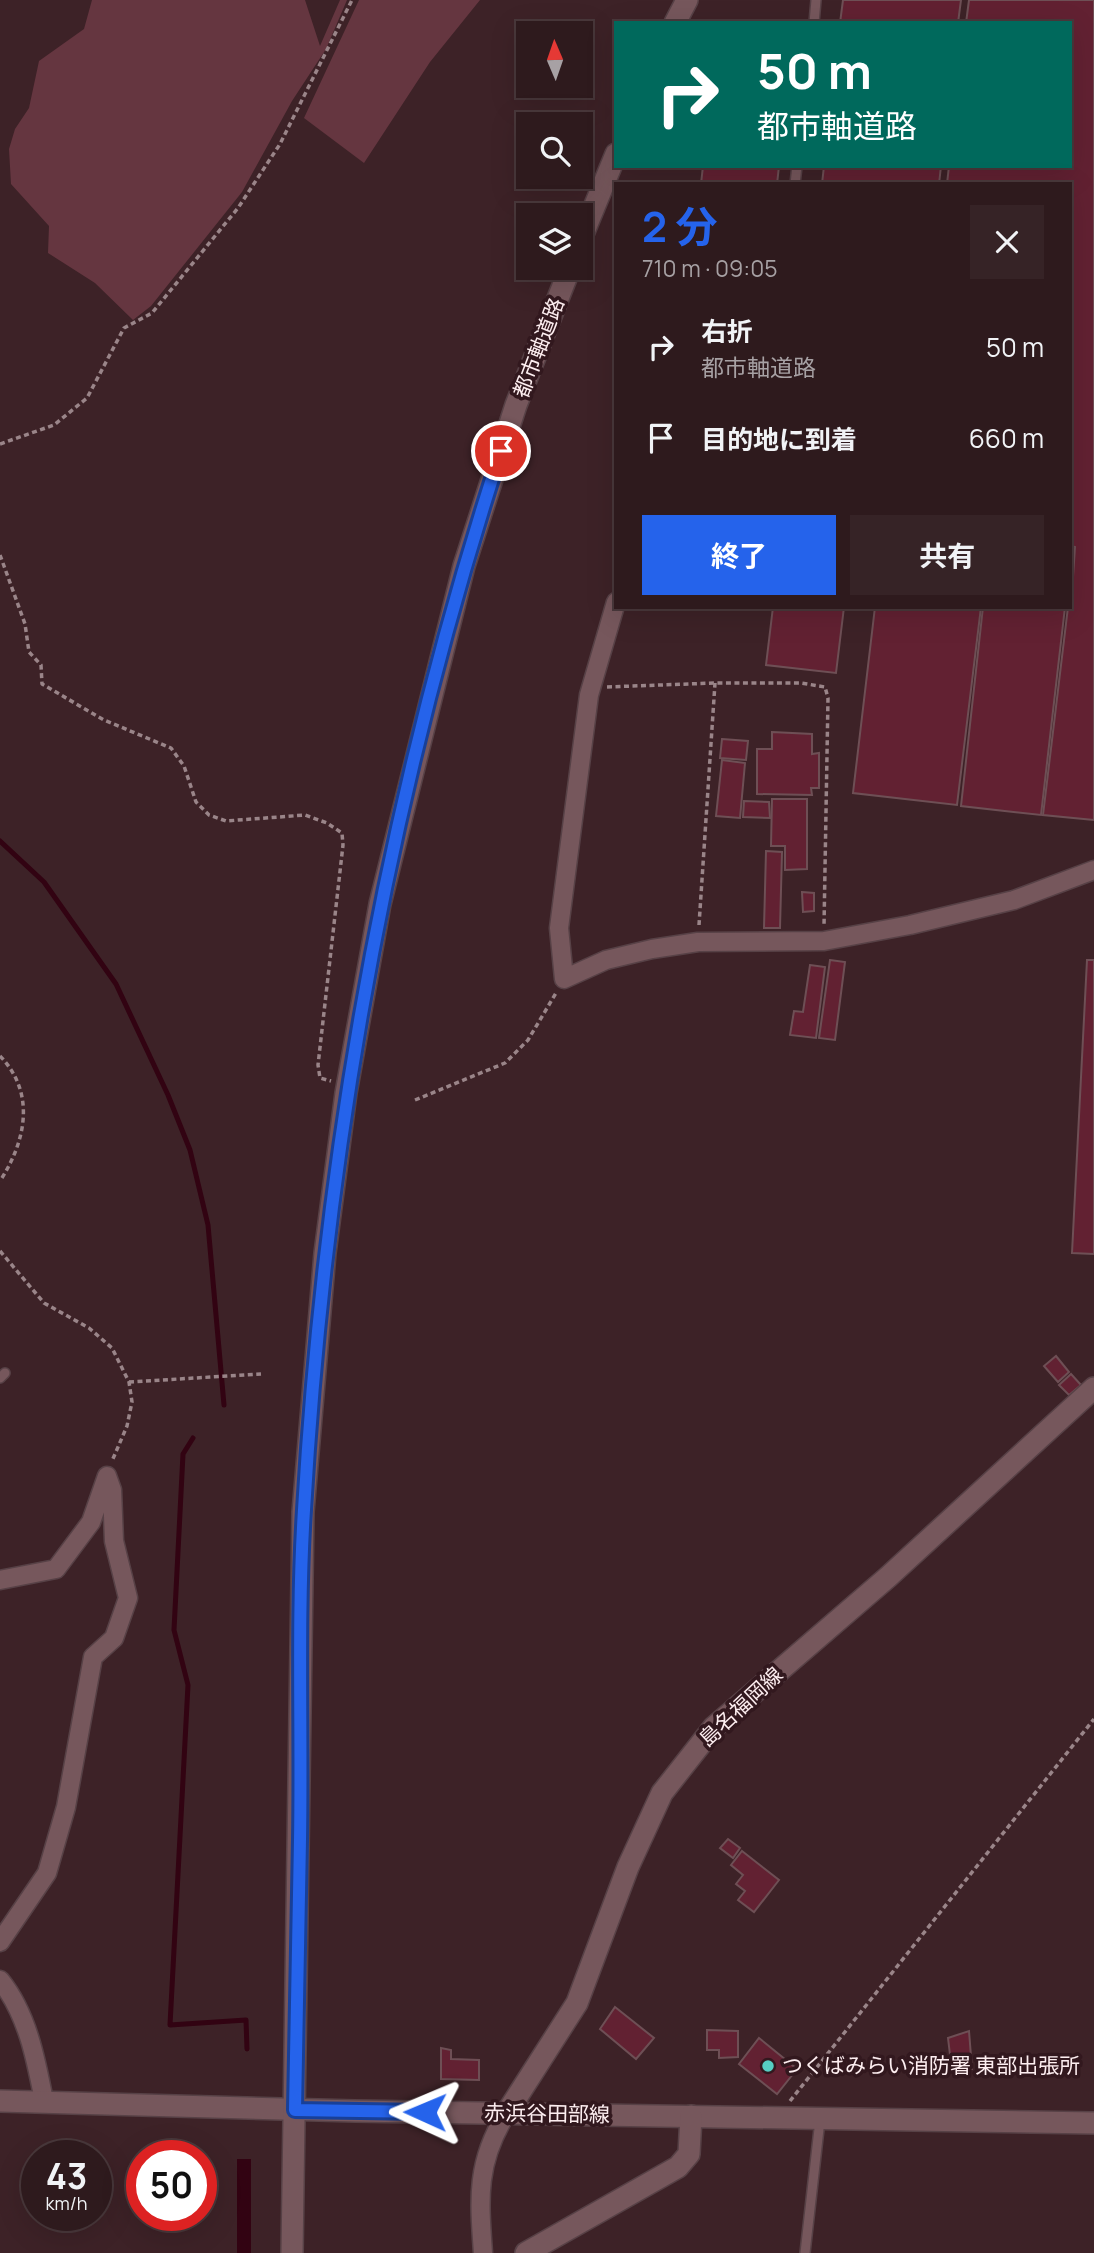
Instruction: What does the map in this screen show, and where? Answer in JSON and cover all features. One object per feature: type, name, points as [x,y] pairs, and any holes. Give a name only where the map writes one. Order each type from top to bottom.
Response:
[{"type":"main road","points":[[676,21],[687,0]]},
{"type":"main road","points":[[593,210],[614,159]]},
{"type":"main road","name":"都市軸道路","points":[[292,2253],[303,1512],[325,1253],[346,1093],[383,891],[464,566],[516,405],[565,280]]},
{"type":"main road","name":"島名福岡線","points":[[506,2114],[577,2003],[628,1867],[662,1793],[714,1727],[888,1577],[1094,1388]]},
{"type":"main road","name":"赤浜谷田部線","points":[[0,2101],[295,2110],[1094,2123]]},
{"type":"main road","points":[[526,2253],[678,2167],[689,2154],[691,2116]]},
{"type":"street","points":[[614,609],[591,688],[559,928],[564,979],[606,960],[698,942],[824,941],[977,910],[1094,870]]},
{"type":"street","points":[[0,1580],[55,1569],[92,1522],[107,1476]]},
{"type":"street","points":[[0,1942],[47,1873],[66,1807],[93,1657],[114,1638],[128,1598],[114,1541],[112,1490],[107,1476]]},
{"type":"street","points":[[0,1980],[18,2007],[37,2063],[44,2101]]},
{"type":"street","points":[[483,2253],[480,2179],[492,2137],[506,2114]]},
{"type":"lane","points":[[814,21],[816,0]]},
{"type":"lane","points":[[806,2253],[820,2119]]},
{"type":"path","points":[[0,444],[54,425],[87,398],[124,328],[152,313],[238,208],[280,144],[352,0]]},
{"type":"path","points":[[0,555],[25,624],[29,653],[41,665],[42,684],[104,720],[171,748],[184,766],[196,802],[209,815],[226,821],[277,815],[305,815],[327,823],[342,833],[344,845],[318,1065],[320,1078],[333,1082]]},
{"type":"path","points":[[591,688],[715,683],[801,683],[825,687],[828,698],[824,941]]},
{"type":"path","points":[[698,942],[715,683]]},
{"type":"path","points":[[415,1100],[505,1063],[528,1040],[564,979]]},
{"type":"path","points":[[0,1056],[14,1071],[24,1114],[12,1158],[0,1181]]},
{"type":"path","points":[[0,1251],[44,1303],[89,1328],[112,1349],[129,1382],[132,1402],[127,1426],[107,1476]]},
{"type":"path","points":[[129,1382],[261,1374]]},
{"type":"path","points":[[777,2118],[1094,1719]]},
{"type":"shaded area","points":[[92,0],[305,0],[320,46],[340,0],[347,0],[326,49],[292,101],[242,192],[151,306],[133,320],[95,283],[48,253],[49,226],[11,184],[9,149],[15,129],[29,108],[39,61],[84,29]]},
{"type":"shaded area","points":[[359,0],[480,0],[430,62],[364,163],[304,118]]},
{"type":"shaded area","points":[[237,2159],[251,2159],[251,2253],[237,2253]]},
{"type":"building","points":[[843,0],[961,0],[958,21],[840,21]]},
{"type":"building","points":[[969,0],[1094,0],[1094,820],[1043,815],[1068,609],[1072,609],[1075,547],[1072,546],[1072,182],[947,182],[949,168],[1072,168],[1072,21],[966,21]]},
{"type":"building","points":[[703,168],[779,168],[777,182],[701,182]]},
{"type":"building","points":[[824,168],[941,168],[939,182],[822,182]]},
{"type":"building","points":[[773,609],[844,609],[836,673],[766,665]]},
{"type":"building","points":[[875,609],[981,609],[957,805],[853,793]]},
{"type":"building","points":[[983,609],[1065,609],[1041,815],[961,806]]},
{"type":"building","points":[[772,732],[812,734],[812,754],[819,753],[819,788],[811,788],[812,795],[757,794],[757,749],[772,749]]},
{"type":"building","points":[[722,739],[748,741],[746,760],[720,758]]},
{"type":"building","points":[[722,760],[745,763],[740,818],[716,816]]},
{"type":"building","points":[[772,799],[807,799],[807,869],[785,870],[785,846],[771,846]]},
{"type":"building","points":[[744,801],[769,802],[770,818],[743,817]]},
{"type":"building","points":[[766,851],[782,852],[780,928],[764,928]]},
{"type":"building","points":[[802,892],[814,893],[814,911],[803,912]]},
{"type":"building","points":[[830,960],[845,962],[835,1040],[819,1038]]},
{"type":"building","points":[[1087,960],[1094,960],[1094,1254],[1072,1253]]},
{"type":"building","points":[[810,965],[825,967],[816,1038],[790,1035],[794,1011],[803,1012]]},
{"type":"building","points":[[1056,1356],[1069,1372],[1058,1382],[1044,1366]]},
{"type":"building","points":[[1071,1374],[1081,1385],[1069,1395],[1059,1385]]},
{"type":"building","points":[[728,1839],[740,1848],[733,1858],[720,1848]]},
{"type":"building","points":[[742,1851],[779,1880],[754,1912],[738,1900],[745,1891],[736,1884],[743,1875],[731,1865]]},
{"type":"building","points":[[615,2007],[654,2038],[636,2059],[600,2029]]},
{"type":"building","points":[[707,2030],[738,2031],[738,2057],[719,2058],[719,2050],[707,2050]]},
{"type":"building","points":[[969,2031],[972,2069],[957,2071],[956,2063],[951,2063],[948,2038]]},
{"type":"building","name":"つくばみらい消防署 東部出張所","points":[[759,2038],[797,2069],[777,2094],[739,2064]]},
{"type":"building","points":[[441,2048],[451,2050],[451,2059],[479,2060],[479,2080],[441,2079]]},
{"type":"waterway","points":[[0,841],[44,882],[116,984],[168,1095],[190,1150],[208,1225],[224,1405]]},
{"type":"waterway","points":[[193,1438],[183,1454],[174,1630],[188,1685],[170,2025],[246,2020],[247,2049]]},
{"type":"place","name":"つくばみらい消防署 東部出張所","points":[[768,2066]]},
{"type":"route","points":[[425,2112],[295,2110],[303,1512],[325,1253],[346,1093],[380,904],[415,752],[464,566],[501,451]]}]
